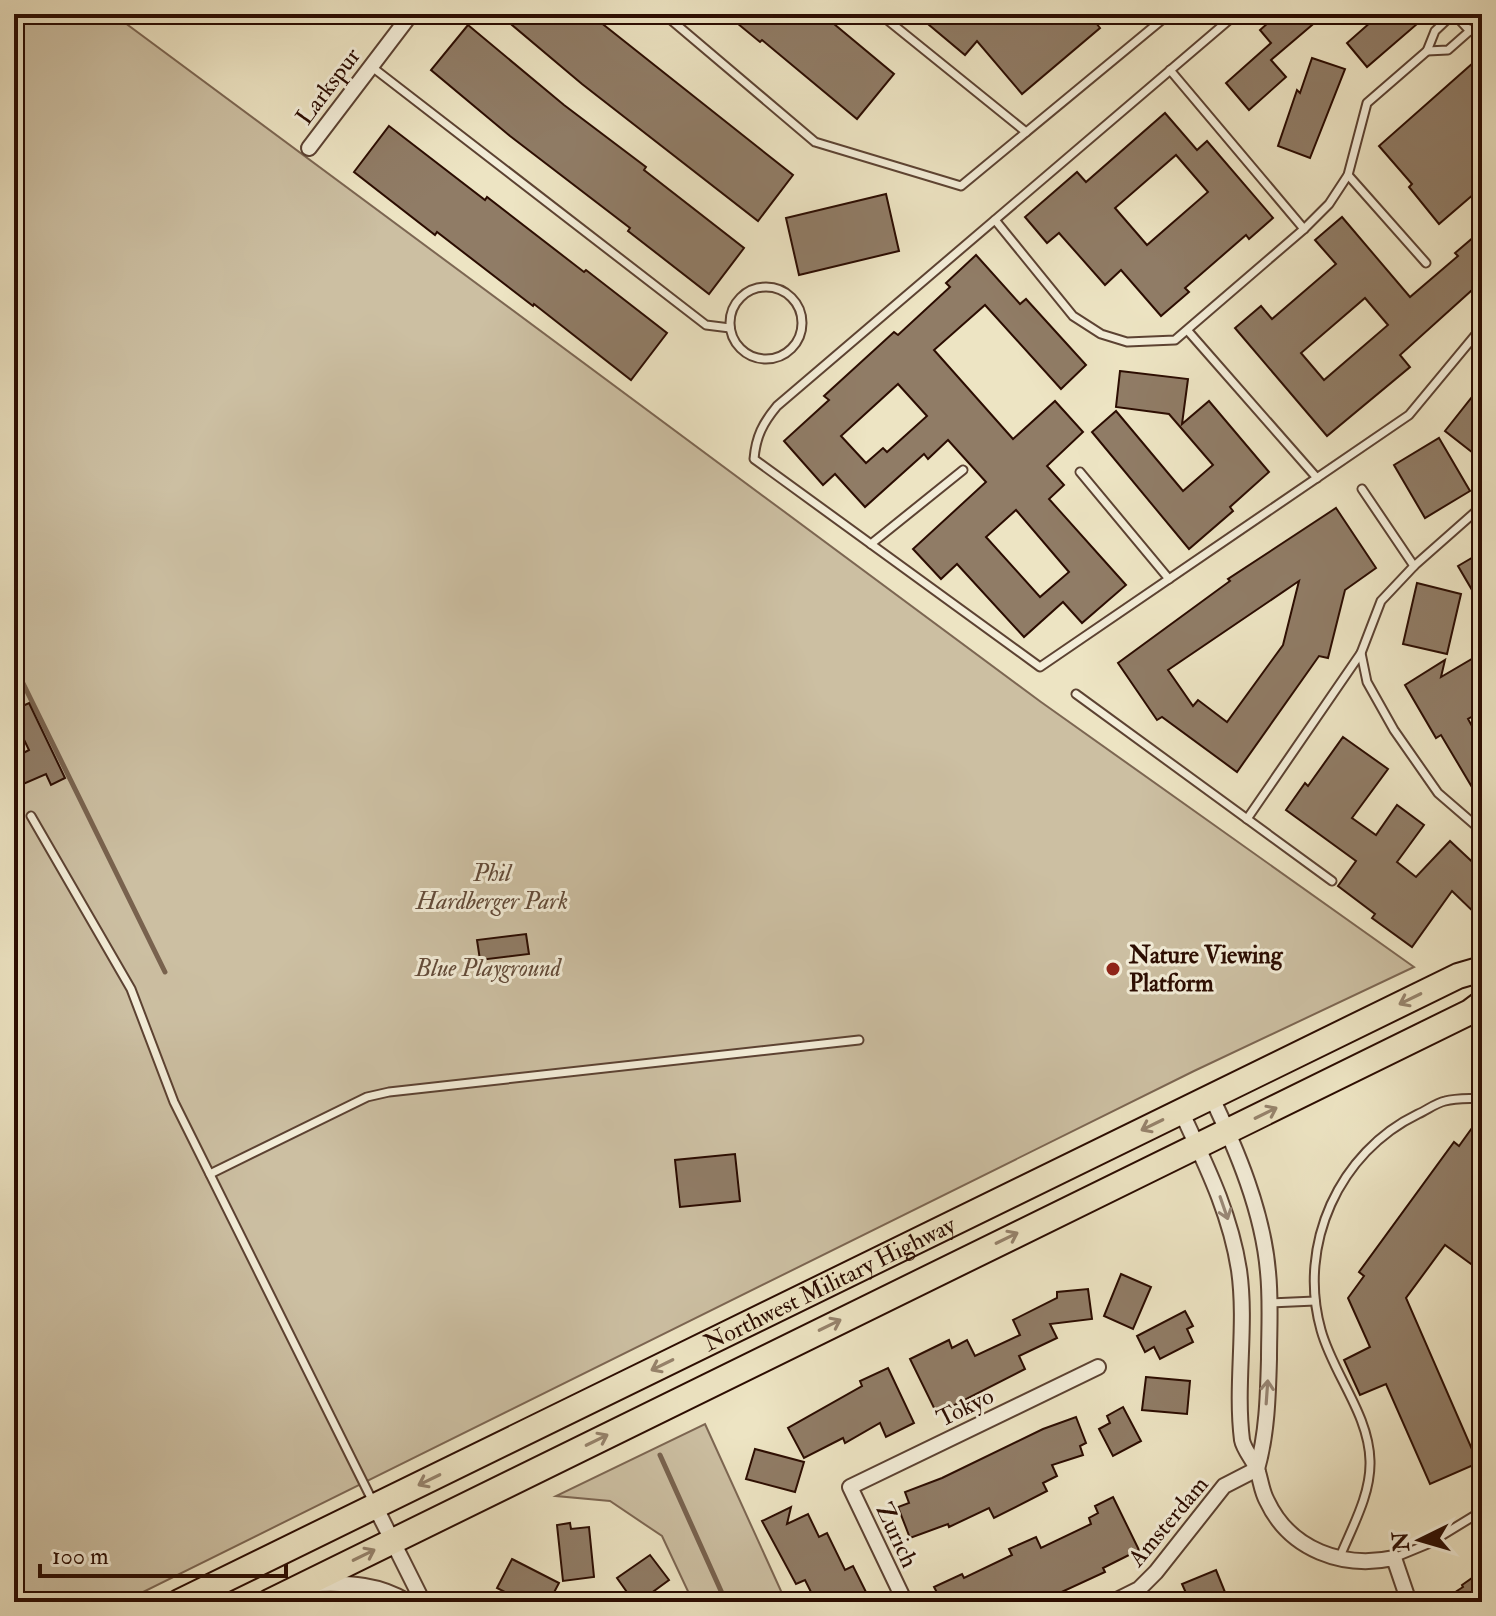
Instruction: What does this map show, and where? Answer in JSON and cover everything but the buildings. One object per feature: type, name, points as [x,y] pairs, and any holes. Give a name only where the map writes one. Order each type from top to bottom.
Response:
[{"type":"main road","name":"Northwest Military Highway","points":[[179,1602],[1458,976],[1482,969]]},
{"type":"main road","name":"Northwest Military Highway","points":[[269,1602],[1470,1012],[1482,1003]]},
{"type":"street","name":"Larkspur","points":[[309,148],[411,14]]},
{"type":"street","points":[[1211,1096],[1228,1131],[1258,1221],[1268,1269],[1270,1303],[1264,1444],[1257,1469]]},
{"type":"street","points":[[1181,1111],[1214,1180],[1229,1223],[1239,1271],[1243,1443],[1257,1469],[1267,1503],[1281,1525],[1295,1539],[1313,1550],[1339,1559],[1377,1562],[1394,1558],[1409,1602]]},
{"type":"street","points":[[1241,1305],[1270,1303]]},
{"type":"street","name":"Tokyo","points":[[850,1487],[1098,1367]]},
{"type":"street","name":"Amsterdam","points":[[1113,1602],[1142,1596],[1156,1572],[1224,1486],[1257,1469]]},
{"type":"street","name":"Zurich","points":[[850,1487],[905,1602]]},
{"type":"street","points":[[375,1506],[423,1602]]},
{"type":"street","points":[[305,1584],[347,1583],[375,1587],[408,1602]]},
{"type":"lane","points":[[664,14],[815,142],[961,186],[1169,14]]},
{"type":"lane","points":[[880,14],[1026,132]]},
{"type":"lane","points":[[1236,14],[777,406],[755,441],[754,459],[1040,667],[1409,415],[1482,327]]},
{"type":"lane","points":[[995,220],[1073,316],[1101,334],[1127,342],[1175,340],[1329,204],[1348,175],[1367,103],[1427,51],[1435,31],[1454,14],[1470,31]]},
{"type":"lane","points":[[1427,51],[1448,50],[1482,20]]},
{"type":"lane","points":[[370,66],[706,325],[730,328]]},
{"type":"lane","points":[[1170,70],[1304,229]]},
{"type":"lane","points":[[1348,175],[1426,263]]},
{"type":"lane","points":[[762,287],[776,288],[788,294],[798,305],[802,319],[801,333],[795,346],[784,355],[771,359],[757,358],[744,352],[730,328],[731,314],[738,301],[748,292],[762,287]]},
{"type":"lane","points":[[1188,331],[1317,478]]},
{"type":"lane","points":[[871,544],[963,470]]},
{"type":"lane","points":[[1080,472],[1169,579]]},
{"type":"lane","points":[[1362,489],[1414,566]]},
{"type":"lane","points":[[1247,819],[1361,653],[1381,601],[1414,566],[1482,506]]},
{"type":"lane","points":[[1361,653],[1367,682],[1412,755],[1438,793],[1482,830]]},
{"type":"lane","points":[[1076,694],[1332,881]]},
{"type":"lane","points":[[31,816],[131,989],[174,1102],[375,1506]]},
{"type":"lane","points":[[210,1174],[367,1097],[389,1092],[859,1040]]},
{"type":"lane","points":[[1339,1559],[1365,1495],[1371,1463],[1367,1436],[1321,1332],[1315,1301],[1315,1262],[1327,1212],[1345,1175],[1364,1151],[1409,1118],[1446,1101],[1482,1098]]},
{"type":"lane","points":[[1270,1303],[1315,1301]]},
{"type":"lane","points":[[1394,1558],[1428,1544],[1482,1511]]},
{"type":"green space","name":"Phil Hardberger Park","points":[[14,14],[113,14],[1041,702],[1414,967],[1194,1071],[123,1602],[14,1602]]},
{"type":"green space","points":[[705,1424],[786,1602],[693,1602],[662,1536],[610,1501],[556,1496]]},
{"type":"waterway","points":[[14,665],[165,972]]},
{"type":"waterway","points":[[660,1455],[726,1602]]},
{"type":"place","name":"Nature Viewing Platform","points":[[1113,969]]},
{"type":"park label","name":"Blue Playground","points":[[488,968]]}]
